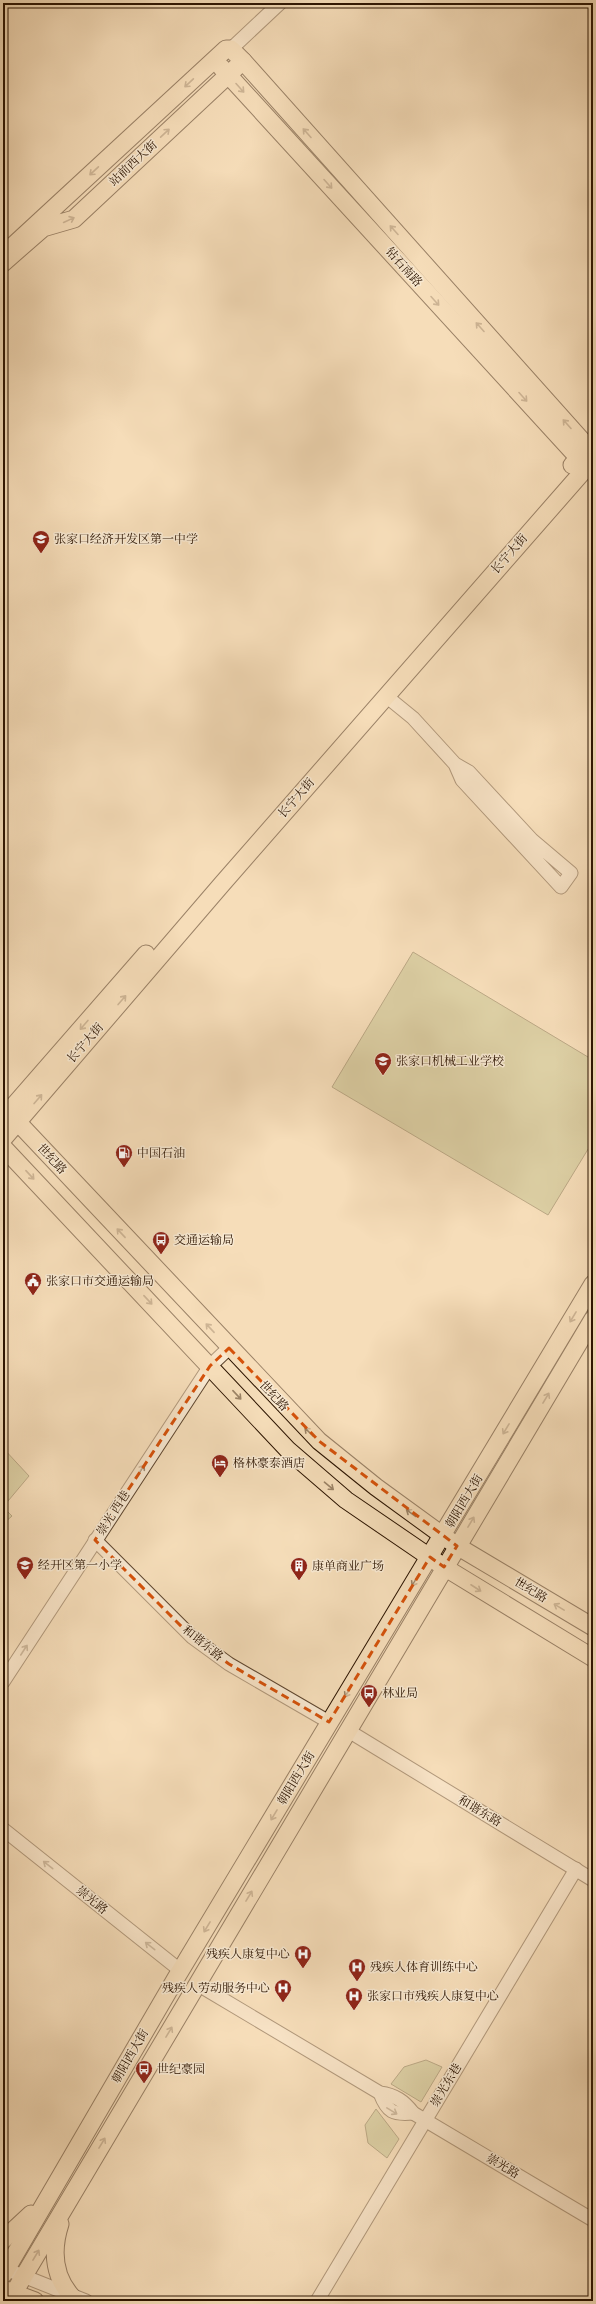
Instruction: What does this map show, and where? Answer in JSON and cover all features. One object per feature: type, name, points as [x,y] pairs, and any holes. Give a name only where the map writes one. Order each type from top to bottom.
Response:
[{"type":"main road","name":"站前西大街","points":[[3,255],[226,49],[231,49]]},
{"type":"main road","points":[[231,49],[243,61]]},
{"type":"main road","name":"钻石南路","points":[[214,60],[589,457]]},
{"type":"main road","name":"站前西大街","points":[[3,263],[43,228],[74,219],[243,61]]},
{"type":"main road","name":"钻石南路","points":[[243,61],[589,457]]},
{"type":"main road","name":"长宁大街","points":[[8,1115],[386,696],[589,457]]},
{"type":"main road","name":"长宁大街","points":[[3,1139],[8,1115],[589,457]]},
{"type":"main road","name":"世纪路","points":[[8,1115],[319,1441],[369,1482],[457,1546],[593,1627]]},
{"type":"main road","points":[[3,1147],[288,1450],[346,1500],[444,1567],[593,1658]]},
{"type":"main road","name":"朝阳西大街","points":[[4,2271],[329,1722],[443,1536],[593,1284]]},
{"type":"main road","name":"朝阳西大街","points":[[9,2294],[24,2276],[347,1730],[593,1319]]},
{"type":"main road","points":[[3,2240],[31,2214],[55,2185]]},
{"type":"main road","points":[[68,2291],[55,2266],[55,2253],[57,2234],[70,2197]]},
{"type":"main road","points":[[9,2294],[35,2301]]},
{"type":"street","name":"站前西大街","points":[[231,49],[280,3]]},
{"type":"street","points":[[386,696],[413,718],[455,764],[469,772],[532,840],[571,873],[561,887],[462,780],[455,764]]},
{"type":"street","name":"崇光 西巷","points":[[3,1682],[210,1366],[229,1348]]},
{"type":"street","name":"和谐东路","points":[[96,1540],[192,1637],[229,1664],[329,1722]]},
{"type":"street","name":"和谐东路","points":[[347,1730],[593,1880]]},
{"type":"street","name":"崇光路","points":[[3,1829],[181,1971]]},
{"type":"street","name":"崇光东巷","points":[[317,2301],[576,1869]]},
{"type":"street","name":"崇光路","points":[[197,1984],[380,2093],[392,2095],[406,2104],[414,2113],[425,2120],[593,2220]]},
{"type":"street","points":[[4,2271],[68,2291],[87,2301]]},
{"type":"highlighted area","points":[[229,1348],[319,1441],[457,1546],[444,1567],[430,1557],[329,1722],[229,1664],[192,1637],[95,1540],[210,1366]]},
{"type":"green space","points":[[413,952],[593,1060],[593,1141],[548,1215],[332,1087]]},
{"type":"green space","points":[[3,1448],[29,1476],[3,1507]]},
{"type":"green space","points":[[3,1507],[12,1516],[3,1524]]},
{"type":"green space","points":[[426,2060],[442,2067],[421,2102],[391,2084],[404,2067]]},
{"type":"green space","points":[[376,2109],[399,2139],[387,2158],[368,2143],[365,2125]]},
{"type":"place","name":"张家口经济开发区第一中学","points":[[41,554]]},
{"type":"place","name":"张家口机械工业学校","points":[[383,1076]]},
{"type":"place","name":"中国石油","points":[[124,1168]]},
{"type":"place","name":"交通运输局","points":[[161,1255]]},
{"type":"place","name":"张家口市交通运输局","points":[[33,1296]]},
{"type":"place","name":"格林豪泰酒店","points":[[220,1478]]},
{"type":"place","name":"经开区第一小学","points":[[25,1580]]},
{"type":"place","name":"康单商业广场","points":[[299,1581]]},
{"type":"place","name":"林业局","points":[[369,1708]]},
{"type":"place","name":"残疾人康复中心","points":[[303,1969]]},
{"type":"place","name":"残疾人体育训练中心","points":[[357,1982]]},
{"type":"place","name":"残疾人劳动服务中心","points":[[283,2003]]},
{"type":"place","name":"张家口市残疾人康复中心","points":[[354,2011]]},
{"type":"place","name":"世纪豪园","points":[[144,2084]]}]
